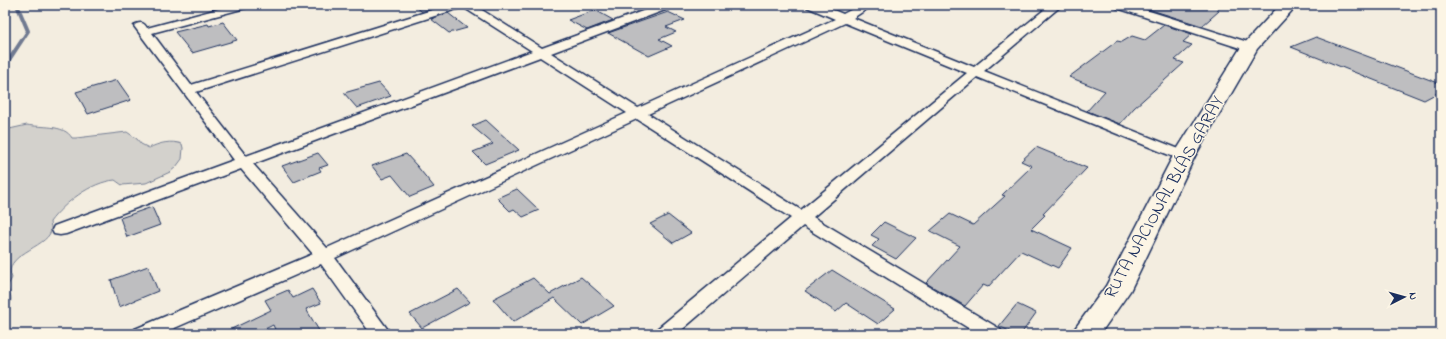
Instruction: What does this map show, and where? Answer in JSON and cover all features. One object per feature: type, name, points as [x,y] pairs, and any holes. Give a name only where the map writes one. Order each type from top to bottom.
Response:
[{"type":"highway","name":"RUTA NACIONAL BLÁS GARAY","points":[[1085,334],[1117,291],[1184,156],[1250,47],[1289,5]]},
{"type":"street","points":[[245,5],[142,29],[243,162],[324,256],[381,334]]},
{"type":"street","points":[[188,90],[459,5]]},
{"type":"street","points":[[467,5],[540,53],[638,113],[802,218],[993,334]]},
{"type":"street","points":[[60,230],[669,5]]},
{"type":"street","points":[[811,5],[974,73],[1184,156]]},
{"type":"street","points":[[142,334],[324,256],[843,19],[868,5]]},
{"type":"street","points":[[664,334],[1057,5]]},
{"type":"street","points":[[1118,5],[1159,16],[1250,47]]},
{"type":"shaded area","points":[[27,125],[52,127],[64,130],[72,138],[127,132],[141,144],[149,148],[174,142],[182,144],[182,159],[170,172],[146,183],[122,185],[115,180],[106,182],[88,189],[70,201],[50,222],[51,231],[47,237],[13,263],[10,270],[12,278],[7,287],[11,300],[5,313],[5,130]]},
{"type":"building","points":[[414,5],[437,5],[439,6],[422,12]]},
{"type":"building","points":[[1149,5],[1223,5],[1217,10],[1219,11],[1202,26],[1148,9]]},
{"type":"building","points":[[595,10],[613,20],[587,30],[568,20]]},
{"type":"building","points":[[668,12],[685,20],[666,27],[676,32],[659,39],[672,46],[649,56],[608,33]]},
{"type":"building","points":[[448,13],[467,28],[449,33],[431,19]]},
{"type":"building","points":[[223,22],[237,40],[192,53],[175,32],[208,24],[209,26]]},
{"type":"building","points":[[1164,25],[1192,34],[1183,42],[1192,45],[1175,60],[1184,63],[1134,108],[1120,124],[1087,111],[1105,91],[1069,77],[1117,41],[1122,42],[1132,36],[1145,40]]},
{"type":"building","points":[[1316,37],[1441,84],[1441,91],[1424,100],[1291,47]]},
{"type":"building","points":[[117,80],[131,100],[88,114],[76,92]]},
{"type":"building","points":[[379,83],[391,96],[357,108],[344,93]]},
{"type":"building","points":[[486,120],[519,150],[485,164],[473,152],[493,144],[472,126]]},
{"type":"building","points":[[1036,147],[1087,168],[1043,214],[1045,215],[1031,229],[1072,248],[1058,268],[1021,251],[988,287],[983,285],[965,306],[926,283],[960,246],[930,231],[950,214],[973,225],[1005,196],[1002,195],[1032,166],[1021,161]]},
{"type":"building","points":[[318,153],[328,165],[319,168],[321,171],[294,182],[282,166]]},
{"type":"building","points":[[406,154],[434,187],[410,197],[392,175],[382,179],[372,166]]},
{"type":"building","points":[[517,189],[539,210],[523,217],[514,209],[510,211],[497,198]]},
{"type":"building","points":[[152,207],[160,225],[127,237],[120,218]]},
{"type":"building","points":[[668,215],[691,233],[673,243],[650,224]]},
{"type":"building","points":[[884,222],[916,238],[896,259],[872,246],[879,239],[871,235]]},
{"type":"building","points":[[148,266],[158,291],[119,307],[111,280]]},
{"type":"building","points":[[832,270],[895,309],[878,324],[846,303],[836,312],[805,291]]},
{"type":"building","points":[[581,277],[614,306],[582,325],[554,298],[513,322],[493,299],[533,278],[550,294]]},
{"type":"building","points":[[312,289],[321,303],[306,309],[321,334],[277,334],[273,325],[255,334],[221,334],[271,310],[265,300],[288,290],[293,298]]},
{"type":"building","points":[[458,289],[470,302],[422,328],[410,314]]},
{"type":"building","points":[[1017,304],[1036,313],[1021,334],[1015,334],[999,326]]},
{"type":"waterway","points":[[5,66],[28,31],[17,5]]}]
